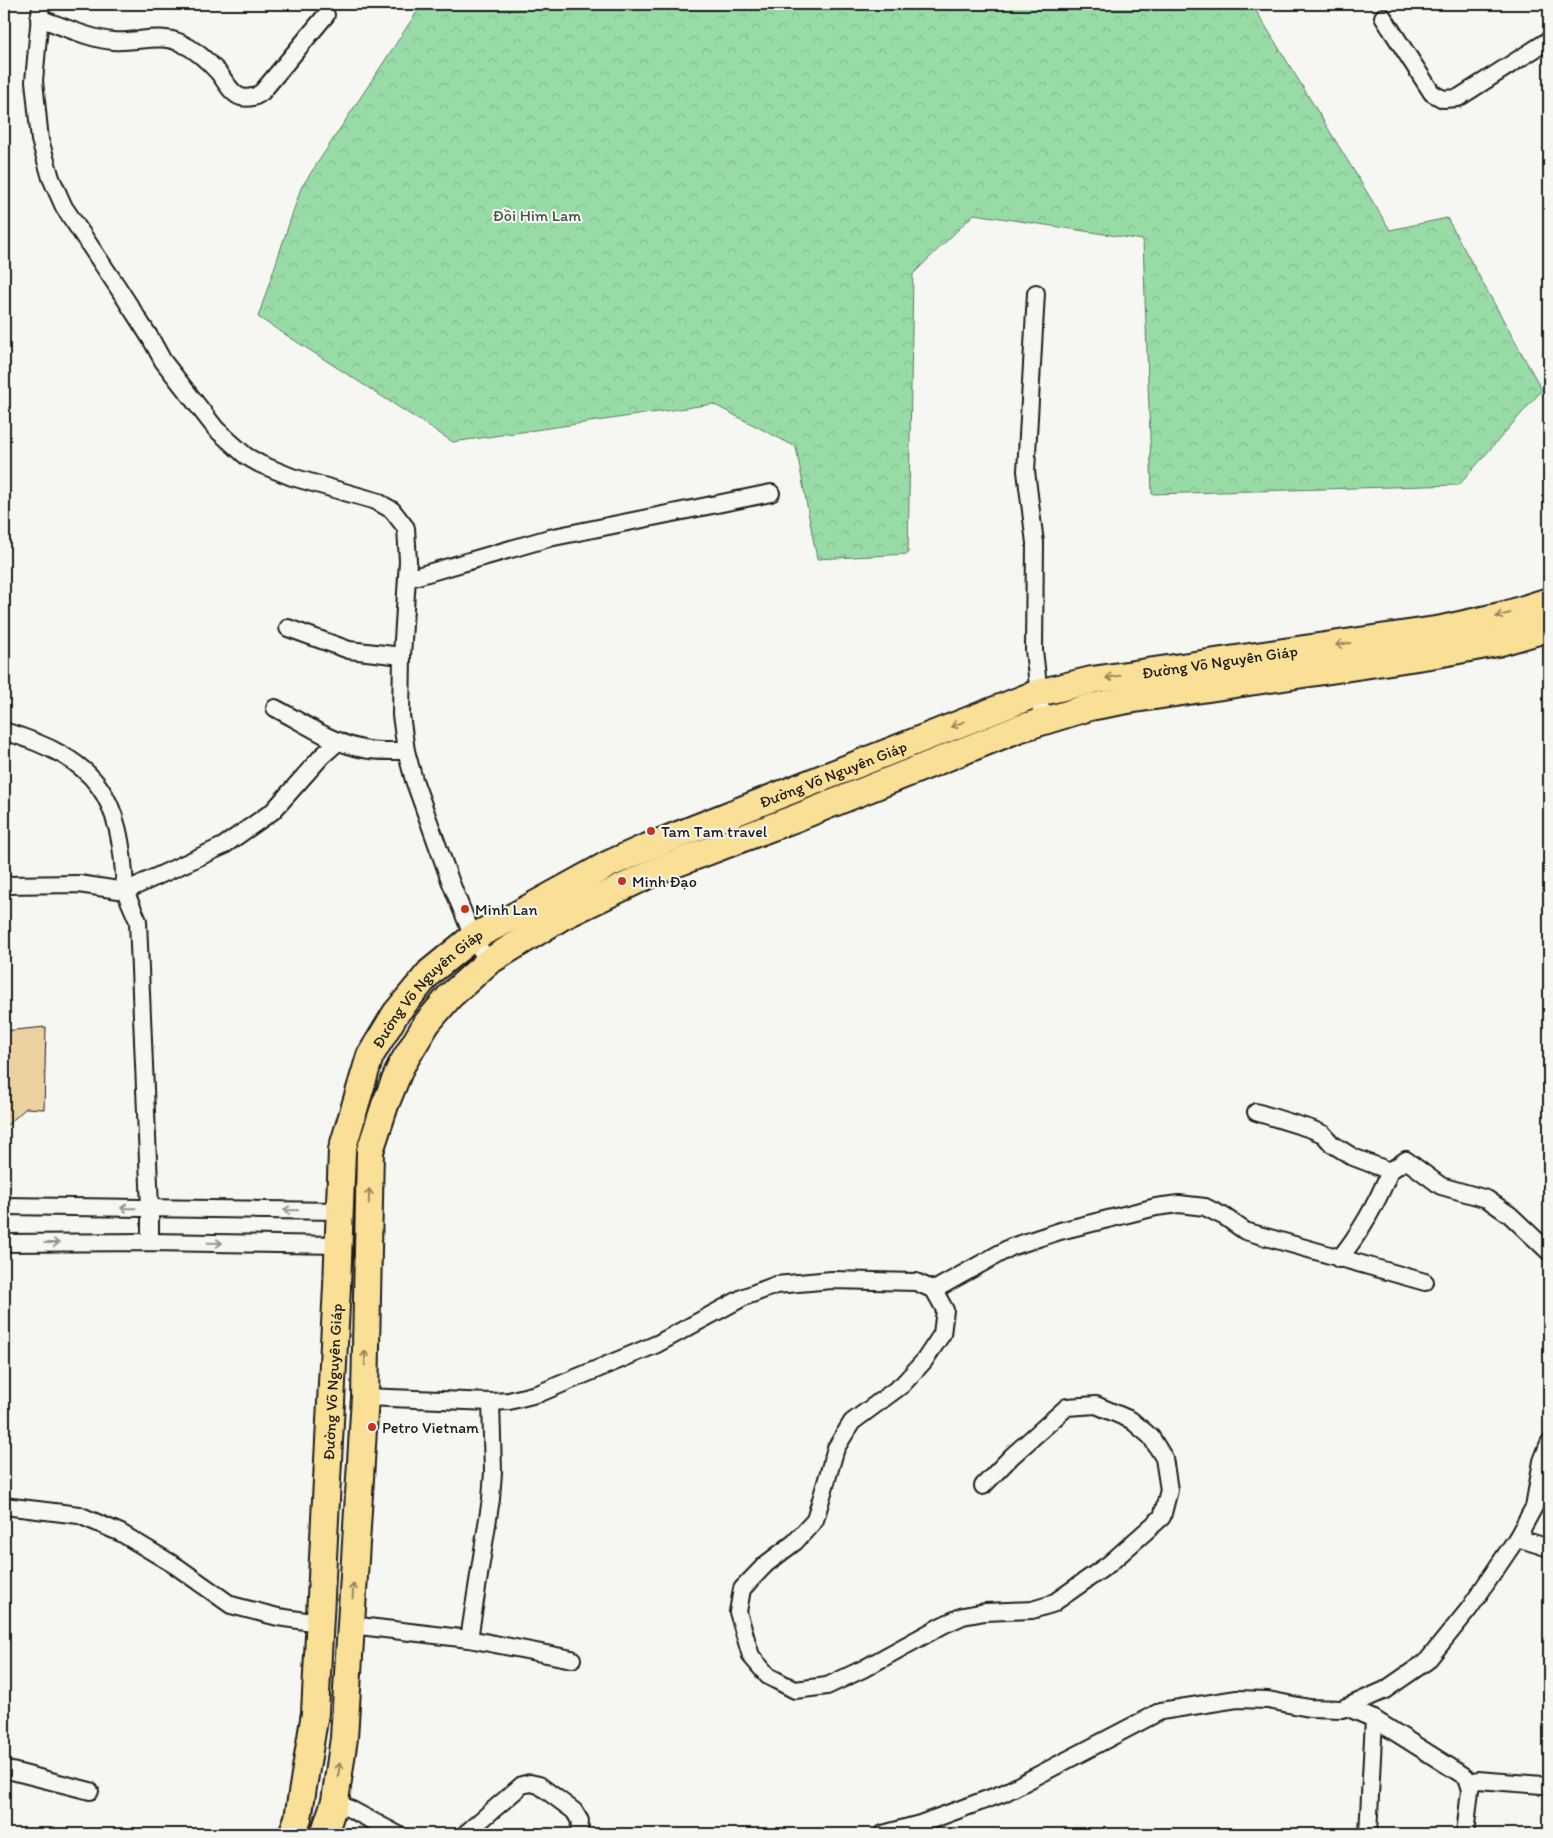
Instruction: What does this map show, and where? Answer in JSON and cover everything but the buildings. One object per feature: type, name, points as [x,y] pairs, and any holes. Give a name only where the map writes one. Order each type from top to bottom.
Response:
[{"type":"highway","name":"Đường Võ Nguyên Giáp","points":[[292,1834],[298,1818],[315,1713],[339,1244],[342,1150],[370,1056],[396,1013],[430,972],[472,937],[509,919],[609,864],[645,848],[1038,694],[1092,680],[1442,629],[1505,615],[1549,600]]},
{"type":"highway","name":"Đường Võ Nguyên Giáp","points":[[324,1834],[335,1801],[344,1738],[365,1398],[370,1151],[385,1105],[401,1066],[427,1023],[450,996],[488,962],[563,916],[660,870],[1011,732],[1090,707],[1437,654],[1497,643],[1549,628]]},
{"type":"street","points":[[326,15],[262,92],[248,98],[234,94],[216,70],[182,44],[170,39],[157,38],[129,41],[101,39],[40,11],[34,81],[40,140],[51,178],[64,207],[117,286],[163,361],[216,429],[246,456],[276,472],[376,501],[392,510],[406,528],[408,541],[407,579],[402,656],[401,714],[406,751],[420,799],[472,937],[488,962]]},
{"type":"street","points":[[1383,17],[1432,93],[1443,99],[1458,98],[1549,40]]},
{"type":"street","points":[[1036,293],[1026,471],[1035,543],[1034,650],[1042,722]]},
{"type":"street","points":[[407,579],[549,538],[771,493]]},
{"type":"street","points":[[288,628],[349,650],[402,656]]},
{"type":"street","points":[[275,708],[339,741],[364,749],[406,751]]},
{"type":"street","points":[[4,731],[55,750],[84,768],[94,779],[110,806],[121,836],[125,891],[138,920],[150,1242]]},
{"type":"street","points":[[4,885],[79,884],[125,891],[223,846],[273,811],[322,756],[339,741]]},
{"type":"street","points":[[1256,1112],[1312,1129],[1323,1134],[1332,1144],[1354,1157],[1390,1171]]},
{"type":"street","points":[[1339,1259],[1357,1237],[1380,1196],[1390,1171],[1406,1160],[1441,1186],[1487,1199],[1510,1215],[1549,1252]]},
{"type":"street","points":[[934,1290],[1011,1247],[1060,1231],[1179,1204],[1205,1207],[1226,1217],[1245,1231],[1425,1282]]},
{"type":"street","points":[[4,1206],[339,1211]]},
{"type":"street","points":[[4,1243],[339,1244]]},
{"type":"street","points":[[365,1398],[491,1402],[509,1401],[540,1393],[657,1344],[744,1297],[776,1285],[832,1280],[916,1282],[934,1290],[945,1310],[942,1334],[924,1361],[902,1384],[852,1422],[836,1448],[815,1520],[795,1542],[766,1564],[742,1589],[738,1612],[751,1656],[768,1676],[795,1690],[827,1686],[862,1669],[943,1624],[963,1616],[985,1612],[1032,1610],[1052,1604],[1109,1564],[1162,1517],[1169,1490],[1164,1458],[1151,1437],[1131,1420],[1096,1405],[1067,1407],[1012,1456],[983,1486]]},
{"type":"street","points":[[469,1639],[491,1499],[493,1472],[491,1402]]},
{"type":"street","points":[[883,1834],[920,1824],[1004,1794],[1161,1711],[1237,1699],[1268,1700],[1309,1708],[1342,1709],[1385,1690],[1427,1661],[1468,1609],[1517,1538],[1534,1507],[1542,1461],[1549,1443]]},
{"type":"street","points":[[4,1506],[79,1515],[129,1537],[176,1566],[231,1605],[278,1617],[319,1623]]},
{"type":"street","points":[[1517,1538],[1549,1548]]},
{"type":"street","points":[[351,1626],[469,1639],[572,1659]]},
{"type":"street","points":[[1346,1707],[1374,1719],[1466,1777],[1470,1790],[1465,1834]]},
{"type":"street","points":[[1368,1834],[1374,1719]]},
{"type":"street","points":[[4,1769],[90,1791]]},
{"type":"street","points":[[1468,1783],[1478,1780],[1542,1785]]},
{"type":"street","points":[[465,1834],[522,1785],[530,1783],[539,1785],[574,1811],[580,1821],[579,1834]]},
{"type":"street","points":[[335,1801],[397,1834]]},
{"type":"green space","name":"Đồi Him Lam","points":[[422,4],[1252,4],[1390,230],[1447,218],[1542,390],[1459,485],[1152,494],[1143,240],[974,214],[913,274],[908,554],[817,559],[796,447],[713,404],[453,442],[258,317],[301,188]]},
{"type":"place","name":"Tam Tam travel","points":[[651,831]]},
{"type":"place","name":"Minh Đạo","points":[[622,881]]},
{"type":"place","name":"Minh Lan","points":[[465,909]]},
{"type":"place","name":"Petro Vietnam","points":[[372,1427]]}]
